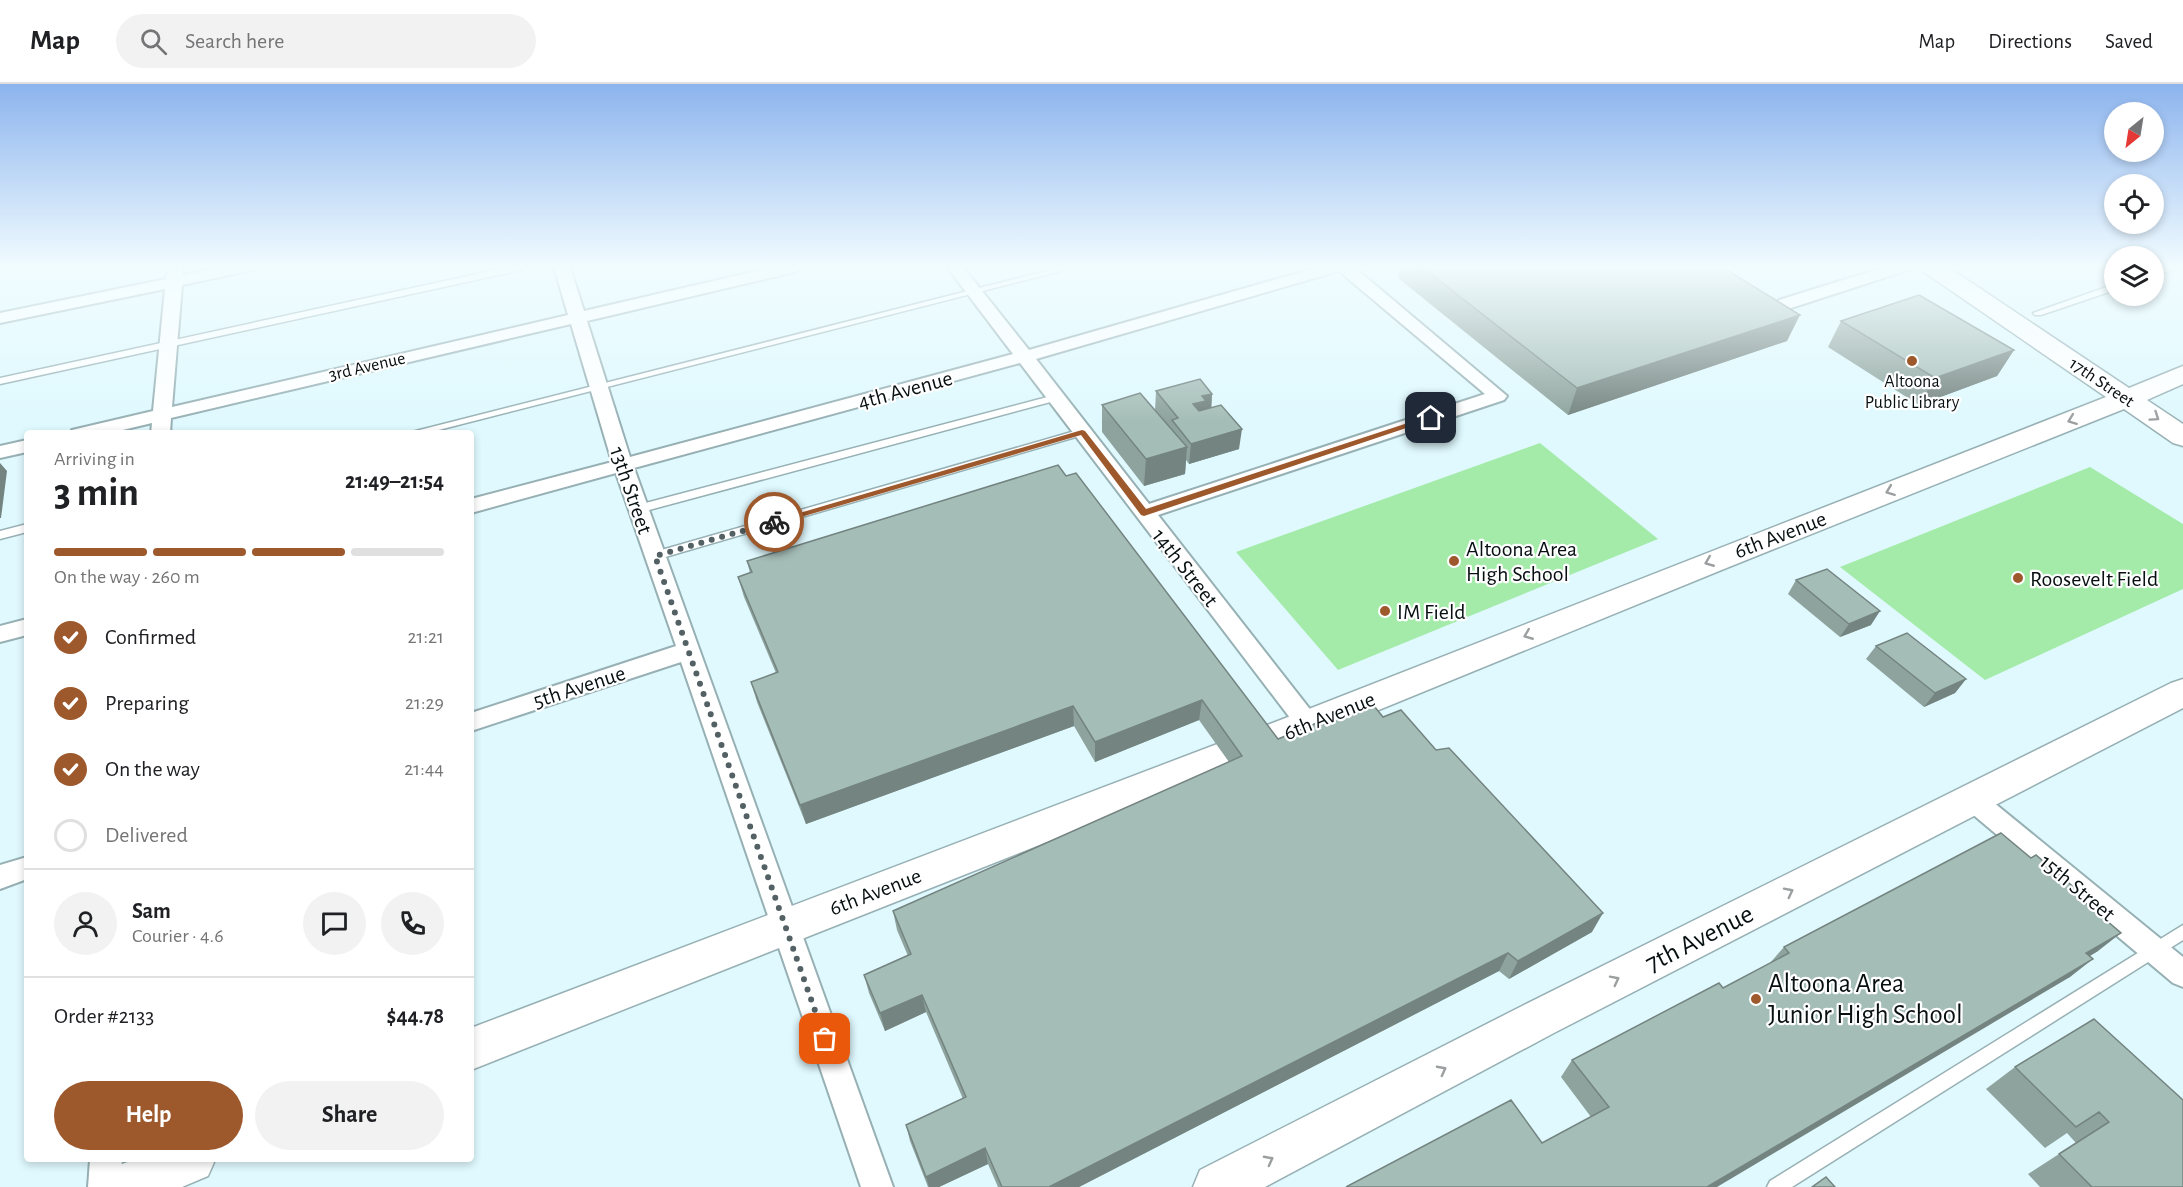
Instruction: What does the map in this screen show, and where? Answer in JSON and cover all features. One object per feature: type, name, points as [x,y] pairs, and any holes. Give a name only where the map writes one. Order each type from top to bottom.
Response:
[{"type":"main road","name":"17th Street","points":[[2016,318],[2138,393],[2183,410]]},
{"type":"main road","name":"17th Street","points":[[2045,318],[2138,393],[2183,437]]},
{"type":"main road","name":"6th Avenue","points":[[474,1048],[1308,724],[2183,374]]},
{"type":"main road","name":"7th Avenue","points":[[1217,1187],[1537,1020],[2183,692]]},
{"type":"main road","points":[[123,1187],[187,1162]]},
{"type":"street","points":[[160,430],[171,318]]},
{"type":"street","name":"3rd Avenue","points":[[96,430],[576,318]]},
{"type":"street","name":"13th Street","points":[[578,318],[638,509],[877,1187]]},
{"type":"street","name":"14th Street","points":[[994,318],[1308,724]]},
{"type":"street","name":"4th Avenue","points":[[474,505],[1024,357],[1158,318]]},
{"type":"street","points":[[1144,513],[1498,396],[1405,318]]},
{"type":"street","points":[[0,452],[24,447]]},
{"type":"street","points":[[0,634],[24,628]]},
{"type":"street","name":"5th Avenue","points":[[474,721],[688,651]]},
{"type":"street","name":"15th Street","points":[[1973,800],[2183,974]]},
{"type":"street","points":[[0,877],[24,869]]},
{"type":"street","points":[[104,1187],[106,1162]]},
{"type":"lane","points":[[0,381],[283,318]]},
{"type":"lane","points":[[425,430],[868,318]]},
{"type":"lane","points":[[638,509],[1055,398]]},
{"type":"lane","points":[[655,556],[1082,432]]},
{"type":"lane","points":[[0,535],[24,529]]},
{"type":"lane","points":[[1776,1187],[2183,932]]},
{"type":"green space","name":"IM Field","points":[[1540,443],[1658,539],[1338,670],[1236,552]]},
{"type":"green space","name":"Roosevelt Field","points":[[2090,467],[2183,524],[2183,589],[1985,680],[1840,567]]},
{"type":"building","points":[[1488,318],[1789,318],[1577,388]]},
{"type":"building","points":[[1849,318],[1960,318],[2014,350],[1935,378],[1841,321]]},
{"type":"building","points":[[1200,379],[1212,394],[1202,396],[1206,401],[1193,404],[1199,411],[1221,405],[1242,429],[1191,444],[1172,420],[1178,418],[1156,391]]},
{"type":"building","points":[[1140,393],[1187,447],[1146,459],[1102,405]]},
{"type":"building","points":[[1058,465],[1066,476],[1076,473],[1278,739],[1370,701],[1383,717],[1401,710],[1436,750],[1449,748],[1603,913],[1518,961],[1508,953],[1049,1187],[1002,1187],[985,1148],[926,1177],[906,1125],[966,1097],[922,995],[880,1013],[864,975],[911,954],[893,911],[1242,756],[1202,700],[1095,742],[1073,706],[800,805],[751,682],[778,672],[738,577],[752,572],[747,561]]},
{"type":"building","points":[[1827,569],[1880,611],[1849,624],[1796,580]]},
{"type":"building","points":[[1907,633],[1966,679],[1935,693],[1876,646]]},
{"type":"building","points":[[2001,833],[2031,858],[2036,855],[2083,895],[2079,897],[2121,933],[2086,953],[2093,959],[1707,1187],[1346,1187],[1511,1100],[1542,1143],[1609,1107],[1572,1060],[1719,983],[1723,988],[1789,953],[1784,947]]},
{"type":"building","points":[[2094,1019],[2183,1100],[2183,1187],[2092,1187],[2059,1154],[2109,1122],[2099,1112],[2076,1127],[2015,1067]]},
{"type":"building","points":[[1826,1177],[1835,1187],[1812,1187]]},
{"type":"way so far","points":[[774,522],[655,556],[825,1039]]},
{"type":"place","name":"Altoona Public Library","points":[[1912,361]]},
{"type":"place","name":"Altoona Area High School","points":[[1454,561]]},
{"type":"place","name":"Roosevelt Field","points":[[2018,578]]},
{"type":"place","name":"IM Field","points":[[1385,611]]},
{"type":"place","name":"Altoona Area Junior High School","points":[[1756,999]]},
{"type":"route","points":[[774,522],[1082,432],[1144,513],[1431,418]]}]
